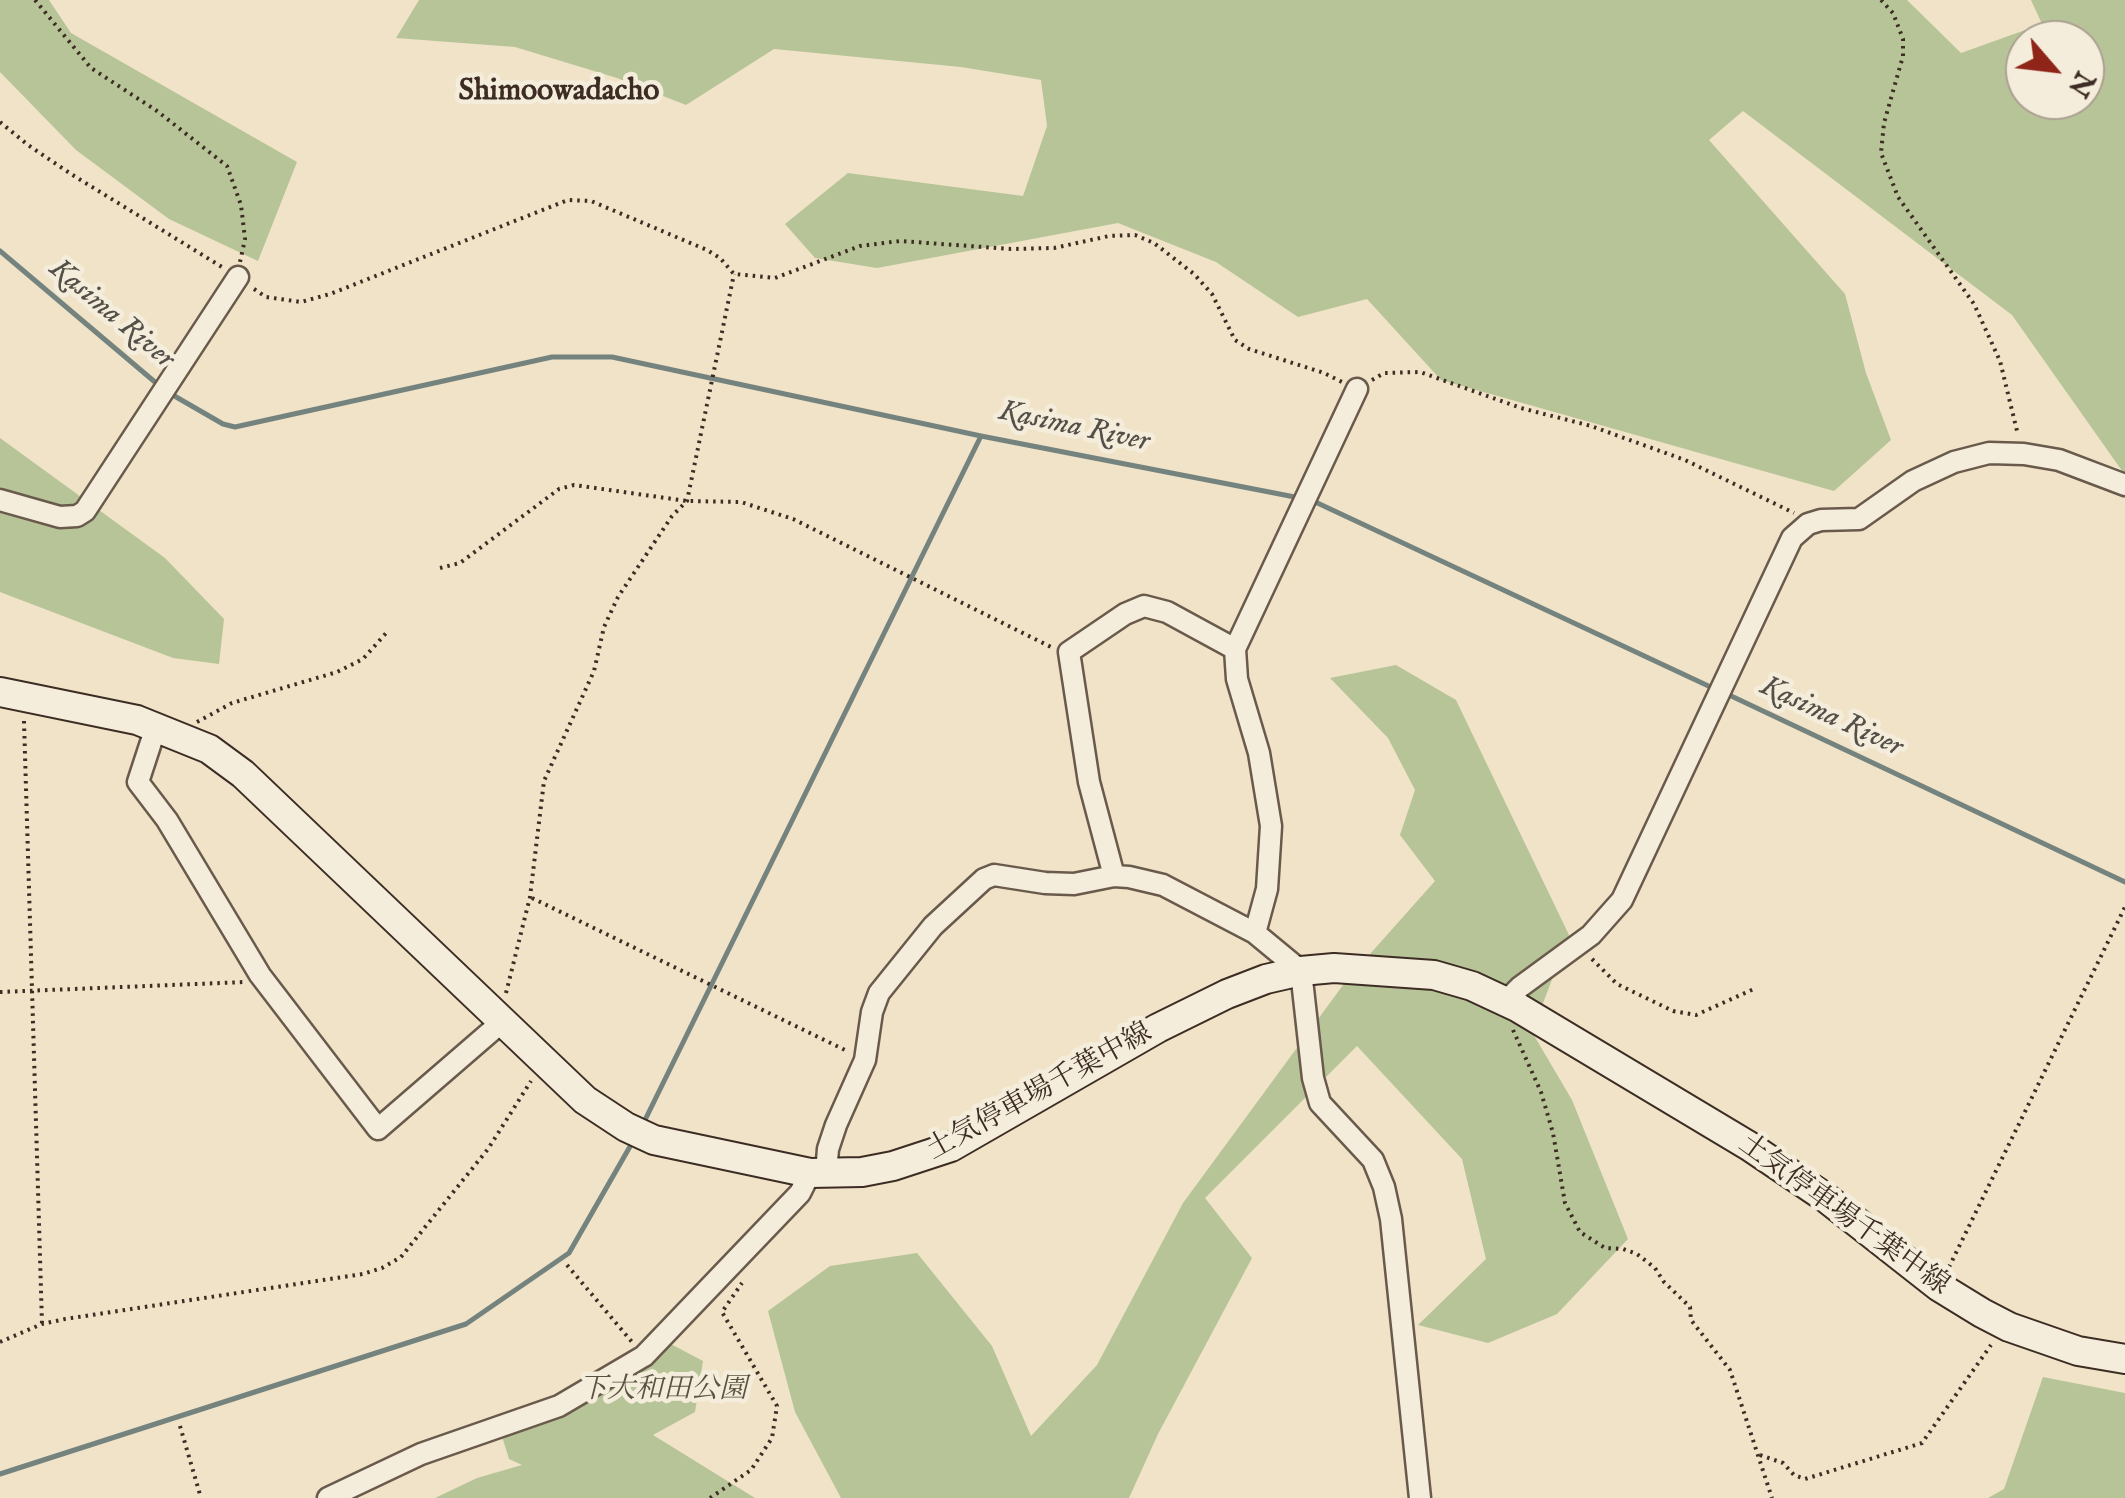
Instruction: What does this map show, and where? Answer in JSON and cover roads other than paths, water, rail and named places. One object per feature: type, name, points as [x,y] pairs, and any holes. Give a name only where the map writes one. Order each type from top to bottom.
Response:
[{"type":"main road","name":"土気停車場千葉中線","points":[[12,694],[167,731],[208,750],[243,774],[586,1100],[654,1140],[818,1173],[893,1166],[951,1147],[1158,1028],[1227,994],[1301,971],[1334,968],[1434,975],[1472,986],[1511,1004],[1749,1146],[1826,1198],[1938,1286],[2005,1324],[2078,1351],[2125,1359]]},
{"type":"street","points":[[0,500],[60,517],[77,516],[84,510],[238,276]]},
{"type":"street","points":[[1255,934],[1267,889],[1271,826],[1259,753],[1237,678],[1234,650],[1356,389]]},
{"type":"street","points":[[1511,1004],[1520,987],[1606,921],[1622,900],[1792,538],[1813,522],[1859,519],[1913,481],[1954,462],[1989,453],[2059,460],[2125,484]]},
{"type":"street","points":[[1114,876],[1089,782],[1069,652],[1080,641],[1144,606],[1168,612],[1234,650]]},
{"type":"street","points":[[167,731],[138,782],[168,820],[264,981],[378,1129],[499,1018]]},
{"type":"street","points":[[328,1498],[420,1454],[559,1406],[644,1356],[818,1173],[865,1060],[878,993],[933,926],[984,879],[994,875],[1074,884],[1114,876],[1163,885],[1255,934],[1301,971],[1312,1078],[1320,1102],[1373,1160],[1391,1219],[1420,1498]]},
{"type":"waterway","name":"Kasima River","points":[[0,251],[162,388]]},
{"type":"waterway","name":"Kasima River","points":[[171,394],[235,427],[552,357],[612,357],[981,436],[1300,498]]},
{"type":"waterway","points":[[643,1124],[981,436]]},
{"type":"waterway","name":"Kasima River","points":[[1311,500],[1717,690]]},
{"type":"waterway","name":"Kasima River","points":[[1727,694],[2125,882]]},
{"type":"waterway","points":[[0,1474],[466,1324],[569,1253],[632,1143]]},
{"type":"district","name":"Shimoowadacho","points":[[559,93]]},
{"type":"park label","name":"下大和田公園","points":[[663,1391]]}]
